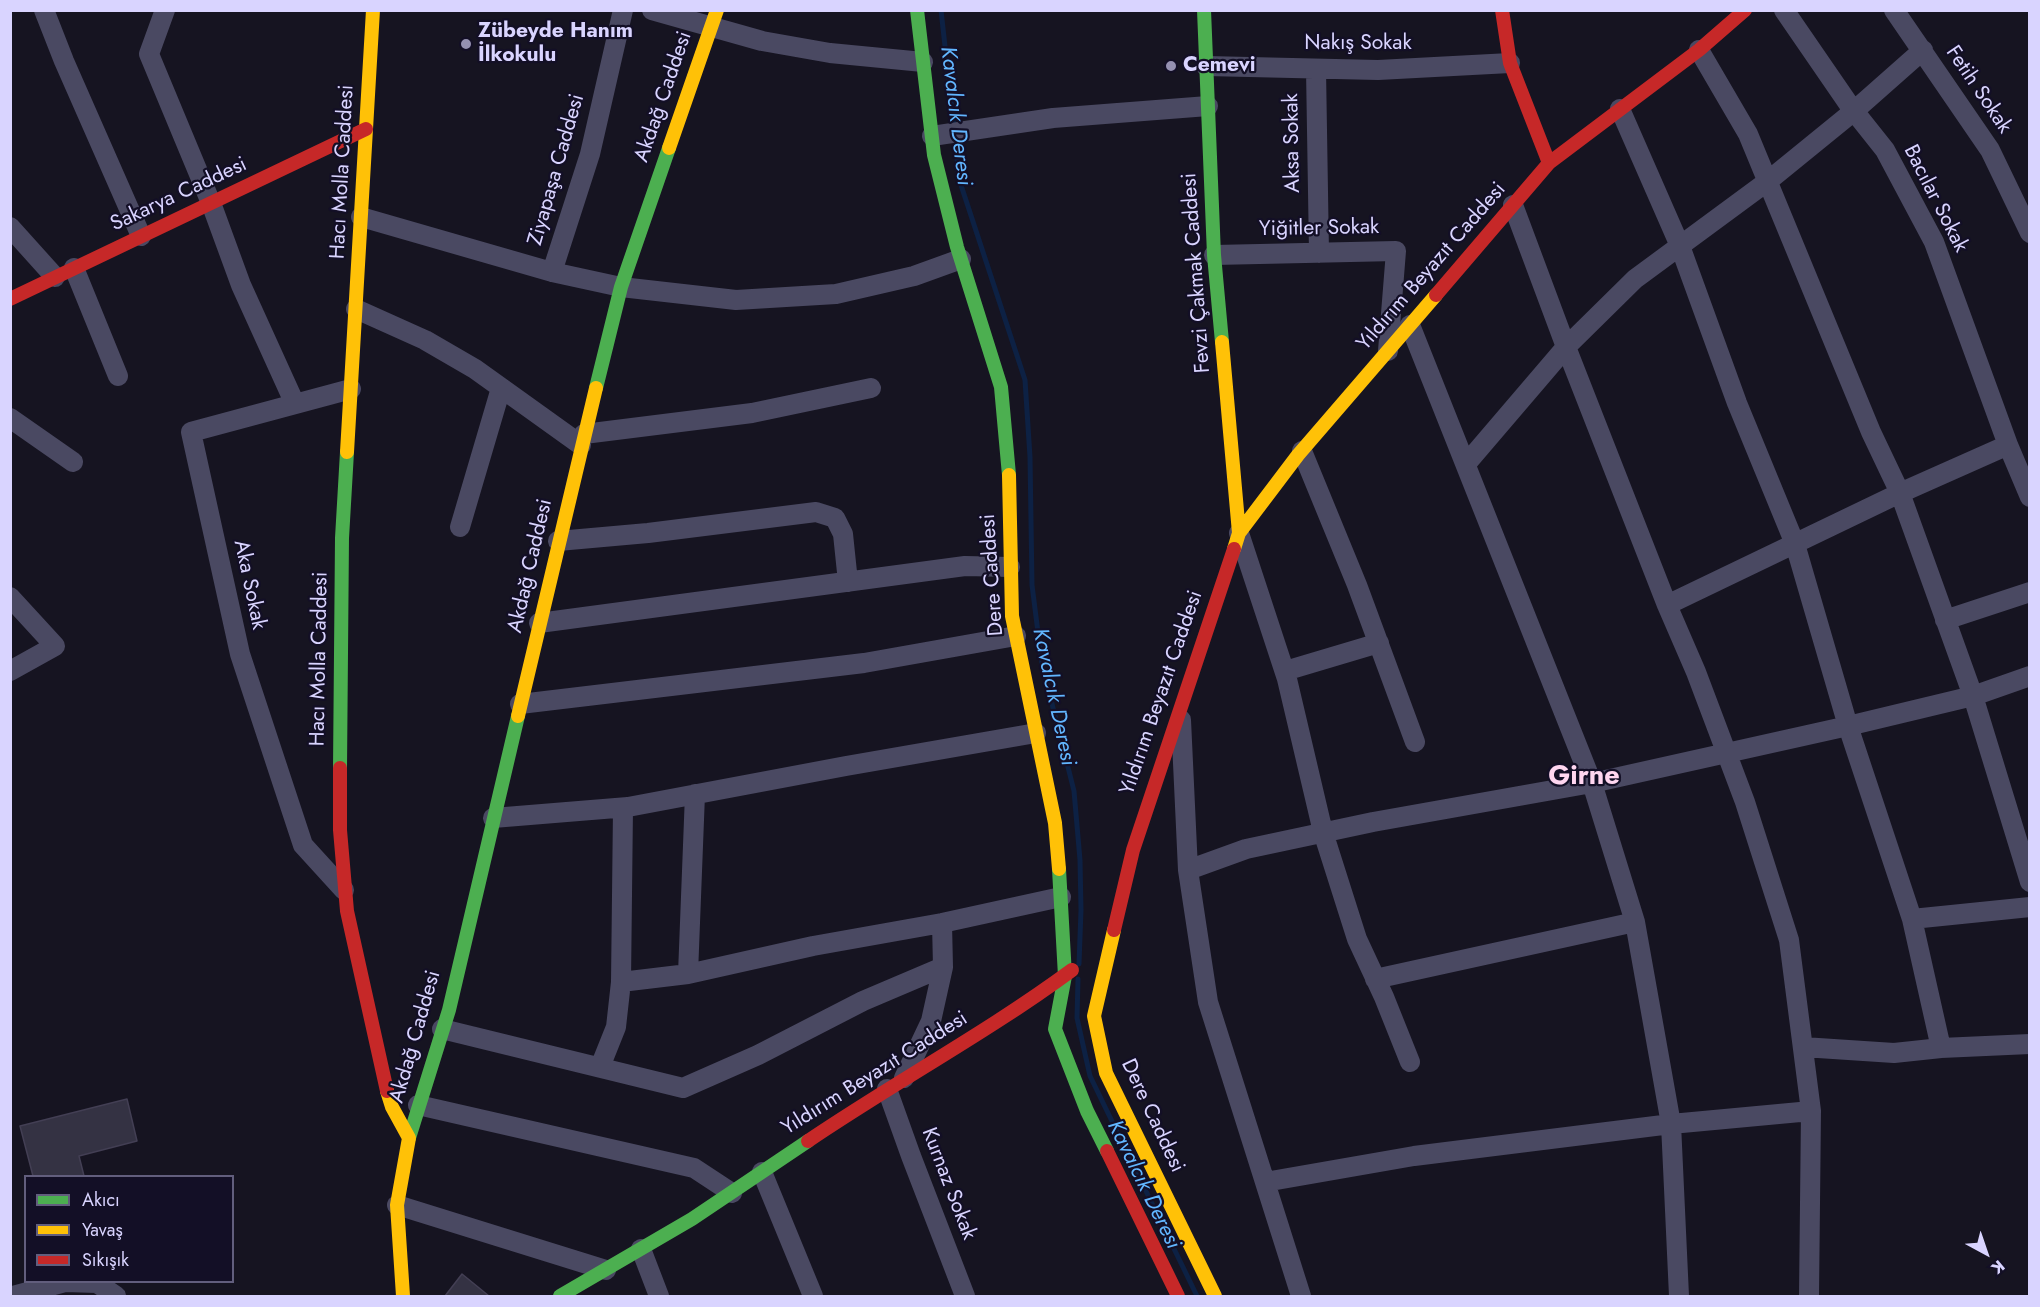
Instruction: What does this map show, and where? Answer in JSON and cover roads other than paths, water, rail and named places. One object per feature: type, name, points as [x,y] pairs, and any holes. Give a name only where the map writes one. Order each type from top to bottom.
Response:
[{"type":"street","points":[[44,10],[141,236]]},
{"type":"street","points":[[165,10],[149,54],[211,203],[241,285],[295,404]]},
{"type":"street","name":"Hacı Molla Caddesi","points":[[373,10],[342,538],[340,830],[344,890],[382,1074],[392,1107],[409,1138]]},
{"type":"street","name":"Ziyapaşa Caddesi","points":[[552,272],[590,154],[623,10]]},
{"type":"street","points":[[652,10],[714,19],[762,41],[830,53],[923,62]]},
{"type":"street","name":"Dere Caddesi","points":[[917,10],[923,62],[939,135],[961,259],[1001,387],[1010,474],[1012,616],[1055,823],[1065,976],[1055,1029],[1087,1111],[1178,1296]]},
{"type":"street","name":"Fevzi Çakmak Caddesi","points":[[1204,10],[1215,255],[1239,533]]},
{"type":"street","points":[[1502,10],[1510,63],[1549,163]]},
{"type":"street","name":"Yıldırım Beyazıt Caddesi","points":[[560,1296],[732,1193],[904,1078],[1026,1004],[1110,942],[1132,850],[1239,533],[1302,451],[1549,163],[1699,50],[1745,10]]},
{"type":"street","name":"Bacılar Sokak","points":[[1784,10],[1854,111],[1885,150],[1934,242],[2008,445],[2030,497]]},
{"type":"street","name":"Fetih Sokak","points":[[1894,10],[1990,150],[2030,233]]},
{"type":"street","name":"Akdağ Caddesi","points":[[409,1138],[449,1010],[582,440],[621,287],[714,19]]},
{"type":"street","points":[[1699,50],[1748,134],[1870,432],[1900,494],[1973,696],[2030,882]]},
{"type":"street","points":[[1466,464],[1566,347],[1635,279],[1768,181],[1854,111],[1923,50]]},
{"type":"street","name":"Nakış Sokak","points":[[1206,66],[1378,70],[1510,63]]},
{"type":"street","name":"Aksa Sokak","points":[[1316,69],[1319,253]]},
{"type":"street","points":[[939,135],[1053,118],[1208,106]]},
{"type":"street","points":[[1620,109],[1680,246],[1737,404],[1795,544],[1848,726],[1912,919],[1941,1048]]},
{"type":"street","name":"Sakarya Caddesi","points":[[10,299],[366,129]]},
{"type":"street","points":[[1513,205],[1566,347],[1667,605],[1696,672],[1745,802],[1789,940],[1811,1111],[1809,1296]]},
{"type":"street","points":[[361,217],[552,272],[621,287],[736,300],[836,294],[914,276],[961,259]]},
{"type":"street","points":[[10,226],[55,277]]},
{"type":"street","name":"Yiğitler Sokak","points":[[1215,255],[1396,251],[1388,351]]},
{"type":"street","points":[[74,268],[118,376]]},
{"type":"street","points":[[356,309],[425,340],[475,369],[582,440],[752,413],[871,388]]},
{"type":"street","points":[[1410,325],[1592,783],[1635,922],[1671,1124],[1679,1296]]},
{"type":"street","points":[[460,527],[501,388]]},
{"type":"street","name":"Aka Sokak","points":[[344,890],[303,845],[240,654],[191,432],[351,389]]},
{"type":"street","points":[[10,418],[73,462]]},
{"type":"street","points":[[1667,605],[2008,445]]},
{"type":"street","points":[[1302,451],[1415,742]]},
{"type":"street","points":[[558,541],[648,533],[816,512],[835,518],[843,534],[848,582]]},
{"type":"street","points":[[1239,533],[1285,670],[1323,832],[1357,939],[1410,1062]]},
{"type":"street","points":[[539,623],[965,566],[1010,567]]},
{"type":"street","points":[[1946,620],[2030,592]]},
{"type":"street","points":[[10,597],[55,646],[10,672]]},
{"type":"street","points":[[520,704],[864,663],[1017,636]]},
{"type":"street","points":[[1285,670],[1378,642]]},
{"type":"street","points":[[1188,870],[1246,849],[1323,832],[1592,783],[1848,726],[1973,696],[2030,676]]},
{"type":"street","points":[[1181,705],[1188,870],[1208,1002],[1301,1296]]},
{"type":"street","points":[[494,818],[623,808],[1036,733]]},
{"type":"street","points":[[688,974],[695,794]]},
{"type":"street","points":[[600,1067],[616,1027],[621,982],[623,808]]},
{"type":"street","points":[[621,982],[688,974],[813,946],[942,923],[1061,897]]},
{"type":"street","points":[[1912,919],[2030,907]]},
{"type":"street","points":[[1375,979],[1635,922]]},
{"type":"street","points":[[904,1078],[931,1021],[943,967],[942,923]]},
{"type":"street","name":"Dere Caddesi","points":[[1110,942],[1094,1016],[1106,1073],[1215,1296]]},
{"type":"street","points":[[442,1029],[683,1088],[758,1055],[863,1001],[943,967]]},
{"type":"street","points":[[1803,1047],[1893,1053],[1941,1048],[2030,1044]]},
{"type":"street","name":"Kurnaz Sokak","points":[[887,1089],[910,1156],[965,1296]]},
{"type":"street","points":[[418,1105],[694,1168],[732,1193]]},
{"type":"street","points":[[1265,1182],[1414,1156],[1671,1124],[1811,1111]]},
{"type":"street","points":[[403,1296],[397,1205],[409,1138]]},
{"type":"street","points":[[762,1172],[813,1296]]},
{"type":"street","points":[[397,1205],[606,1270]]},
{"type":"street","points":[[641,1249],[659,1296]]},
{"type":"street","points":[[13,1296],[61,1283]]},
{"type":"street","points":[[97,1283],[116,1296]]},
{"type":"waterway","name":"Kavalcık Deresi","points":[[941,10],[954,128]]},
{"type":"waterway","name":"Kavalcık Deresi","points":[[955,137],[959,179],[1025,380],[1030,457],[1032,585],[1042,664],[1074,791],[1080,860],[1079,964]]},
{"type":"waterway","name":"Kavalcık Deresi","points":[[1078,979],[1077,1018],[1090,1076],[1197,1296]]},
{"type":"place","name":"Zübeyde Hanım İlkokulu","points":[[466,44]]},
{"type":"place","name":"Cemevi","points":[[1171,66]]},
{"type":"district","name":"Girne","points":[[1584,777]]}]
